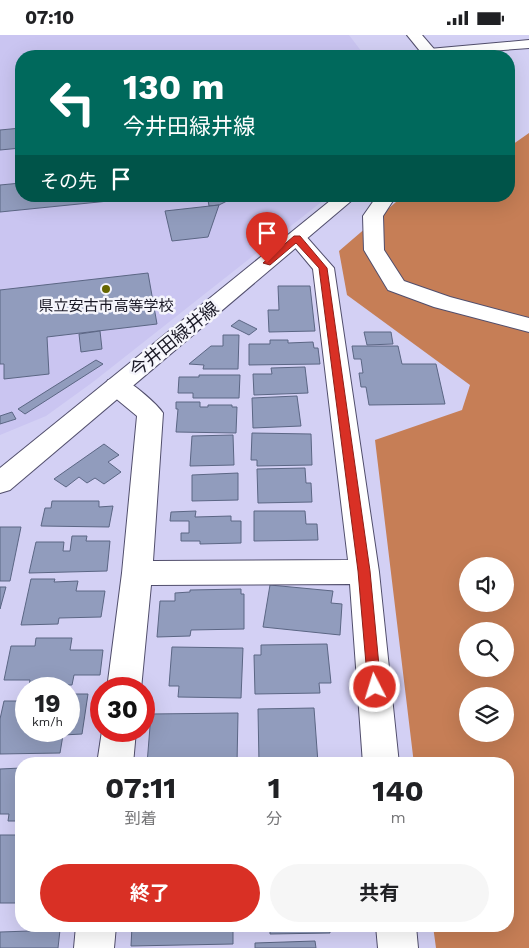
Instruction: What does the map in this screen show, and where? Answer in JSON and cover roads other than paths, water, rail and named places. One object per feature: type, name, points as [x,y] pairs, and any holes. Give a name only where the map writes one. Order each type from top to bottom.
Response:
[{"type":"street","points":[[414,35],[426,50]]},
{"type":"street","points":[[475,50],[529,44]]},
{"type":"street","name":"今井田緑井線","points":[[0,483],[11,465],[117,385],[341,202]]},
{"type":"street","points":[[383,202],[373,216],[374,250],[396,285],[442,303],[529,325]]},
{"type":"street","points":[[297,238],[323,268],[364,571],[381,757]]},
{"type":"street","points":[[117,385],[150,413],[137,573],[125,677]]},
{"type":"street","points":[[137,573],[364,571]]},
{"type":"street","points":[[116,757],[118,742]]},
{"type":"street","points":[[94,948],[95,932]]},
{"type":"street","points":[[397,932],[398,948]]},
{"type":"place","name":"県立安古市高等学校","points":[[106,289]]}]
